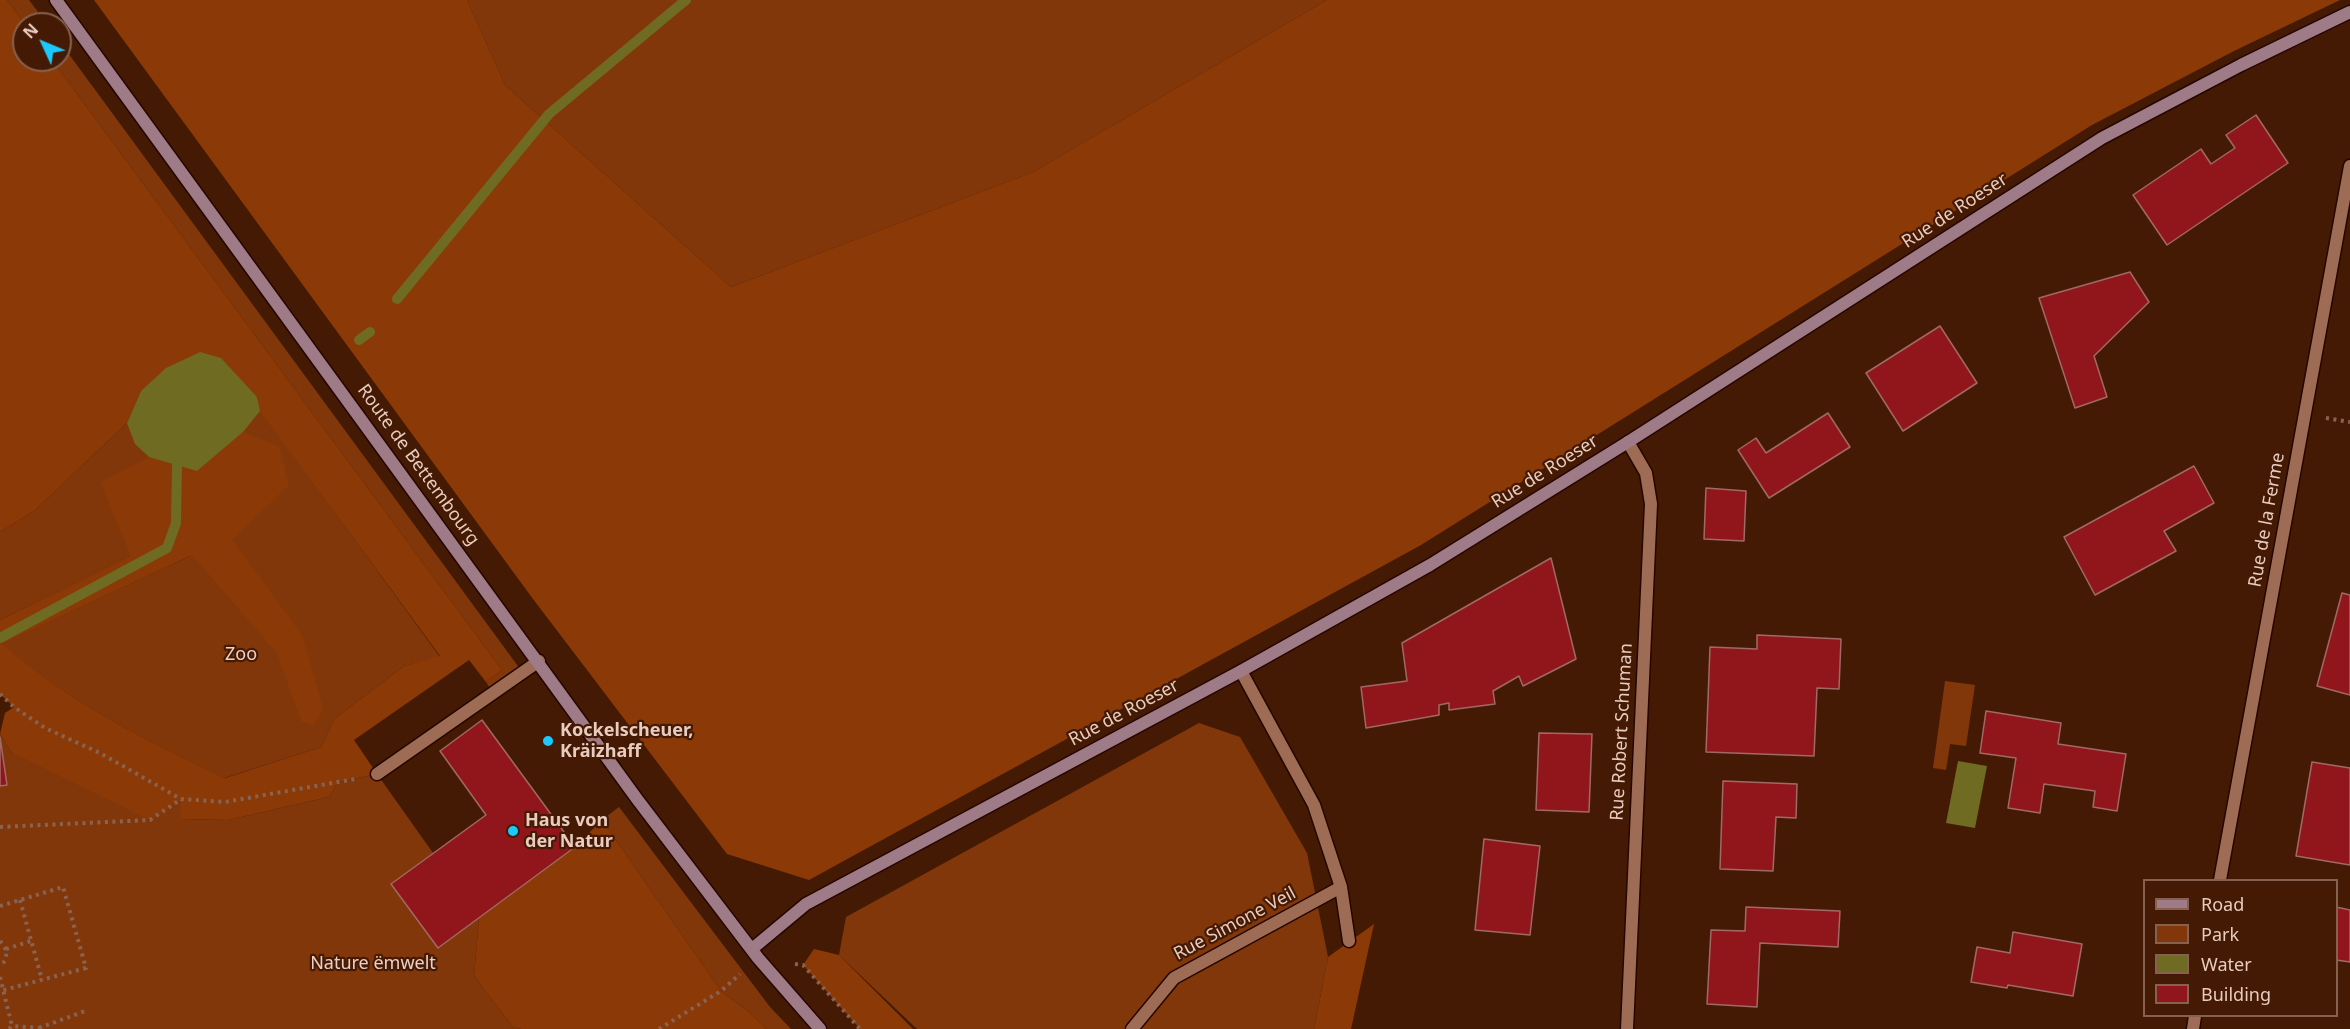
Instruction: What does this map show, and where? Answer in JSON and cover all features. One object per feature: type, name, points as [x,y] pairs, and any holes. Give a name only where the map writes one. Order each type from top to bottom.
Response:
[{"type":"main road","name":"Route de Bettembourg","points":[[56,0],[637,799],[755,954],[820,1029]]},
{"type":"main road","name":"Rue de Roeser","points":[[755,954],[806,904],[1241,671],[1431,565],[1628,442],[2102,138],[2241,64],[2350,12]]},
{"type":"street","name":"Rue de la Ferme","points":[[2220,879],[2350,166]]},
{"type":"street","name":"Rue Robert Schuman","points":[[1627,1029],[1651,504],[1647,473],[1628,442]]},
{"type":"street","points":[[377,774],[539,662]]},
{"type":"street","points":[[1241,671],[1314,806],[1341,887],[1349,941]]},
{"type":"street","name":"Rue Simone Veil","points":[[1132,1029],[1174,978],[1341,887]]},
{"type":"path","points":[[0,694],[14,707],[45,728],[100,753],[181,799],[225,802],[377,774]]},
{"type":"path","points":[[0,827],[150,820],[181,799]]},
{"type":"path","points":[[0,906],[63,887],[86,968],[2,991]]},
{"type":"path","points":[[20,900],[42,980]]},
{"type":"path","points":[[0,941],[6,949],[7,957],[0,966]]},
{"type":"path","points":[[6,949],[31,941]]},
{"type":"path","points":[[659,1029],[721,991],[755,954]]},
{"type":"path","points":[[0,977],[11,1028],[39,1028],[88,1010]]},
{"type":"green space","points":[[7,0],[29,0],[38,12],[16,12]]},
{"type":"green space","points":[[467,0],[1327,0],[1033,172],[731,287],[505,85]]},
{"type":"green space","points":[[72,58],[523,673],[493,693],[486,682],[502,670],[61,72],[72,72]]},
{"type":"green space","name":"Zoo","points":[[141,391],[257,397],[261,411],[440,657],[404,666],[334,719],[321,747],[224,778],[80,702],[1,644],[190,556],[132,556],[0,620],[0,532],[34,511],[127,423]]},
{"type":"green space","points":[[1945,681],[1975,685],[1966,746],[1950,744],[1946,770],[1933,768]]},
{"type":"green space","points":[[1199,723],[1240,737],[1307,853],[1328,957],[1314,1029],[917,1029],[839,955],[846,917]]},
{"type":"green space","name":"Nature ëmwelt","points":[[0,734],[11,752],[181,799],[181,819],[228,820],[329,797],[338,782],[377,774],[433,853],[391,884],[479,918],[474,976],[513,1027],[521,1029],[0,1029]]},
{"type":"green space","points":[[619,807],[770,1007],[791,1029],[766,1029],[748,1011],[721,991],[602,820]]},
{"type":"shaded area","points":[[0,0],[7,0],[16,12],[12,12],[12,72],[61,72],[502,670],[486,682],[469,660],[354,740],[377,774],[338,782],[329,797],[228,820],[181,819],[181,799],[150,820],[11,752],[0,734],[5,713],[14,707],[0,694],[0,620],[131,556],[100,482],[149,457],[197,471],[243,432],[279,446],[289,485],[232,540],[302,635],[323,708],[314,725],[301,721],[277,653],[192,555],[2,644],[27,665],[81,702],[166,749],[225,778],[321,747],[334,719],[404,666],[440,656],[260,411],[257,397],[141,391],[127,423],[34,511],[0,532]]},
{"type":"shaded area","points":[[94,0],[467,0],[505,85],[731,287],[1033,172],[1327,0],[2340,0],[2234,51],[2092,125],[1421,545],[809,880],[727,854],[533,599]]},
{"type":"shaded area","points":[[602,820],[721,991],[748,1011],[766,1029],[521,1029],[513,1027],[474,976],[479,918],[575,847]]},
{"type":"shaded area","points":[[1374,924],[1351,1029],[1314,1029],[1328,957]]},
{"type":"shaded area","points":[[814,949],[839,955],[913,1029],[860,1029],[803,965]]},
{"type":"water","points":[[200,352],[221,358],[257,397],[260,411],[243,432],[197,471],[149,457],[135,444],[127,423],[141,391],[166,368]]},
{"type":"water","points":[[1958,761],[1987,766],[1975,828],[1946,823]]},
{"type":"building","points":[[2256,115],[2288,163],[2167,245],[2133,195],[2201,149],[2211,164],[2235,148],[2226,135]]},
{"type":"building","points":[[2130,272],[2149,302],[2094,356],[2107,397],[2075,408],[2039,298]]},
{"type":"building","points":[[1940,326],[1977,383],[1903,431],[1866,373]]},
{"type":"building","points":[[1828,413],[1850,447],[1769,498],[1738,450],[1756,438],[1766,453]]},
{"type":"building","points":[[2194,466],[2214,503],[2164,531],[2176,551],[2095,595],[2064,537]]},
{"type":"building","points":[[1706,488],[1746,491],[1744,541],[1704,539]]},
{"type":"building","points":[[1551,558],[1576,659],[1523,686],[1519,676],[1493,691],[1495,704],[1449,710],[1449,703],[1439,705],[1439,715],[1366,728],[1361,687],[1407,681],[1402,643]]},
{"type":"building","points":[[2342,593],[2350,595],[2350,695],[2317,686]]},
{"type":"building","points":[[1757,635],[1841,639],[1839,689],[1817,688],[1814,756],[1706,752],[1710,647],[1757,649]]},
{"type":"building","points":[[1986,711],[2061,723],[2058,744],[2126,754],[2117,811],[2093,807],[2095,791],[2044,784],[2040,813],[2008,808],[2016,758],[1980,753]]},
{"type":"building","name":"Haus von der Natur","points":[[482,720],[575,847],[438,948],[391,884],[486,815],[440,751]]},
{"type":"building","points":[[1539,733],[1592,734],[1589,812],[1536,810]]},
{"type":"building","points":[[0,737],[7,785],[0,786]]},
{"type":"building","points":[[2312,762],[2350,768],[2350,865],[2296,856]]},
{"type":"building","points":[[1723,781],[1797,784],[1796,818],[1776,817],[1773,871],[1720,869]]},
{"type":"building","points":[[1484,839],[1540,846],[1530,935],[1475,930]]},
{"type":"building","points":[[1746,907],[1840,911],[1838,947],[1760,943],[1757,1007],[1707,1004],[1711,930],[1745,931]]},
{"type":"building","points":[[2338,907],[2350,910],[2350,962],[2338,960]]},
{"type":"building","points":[[2013,932],[2082,944],[2073,996],[2008,985],[2007,988],[1971,982],[1977,947],[2010,953]]},
{"type":"waterway","points":[[397,299],[549,114],[686,0]]},
{"type":"waterway","points":[[359,340],[370,332]]},
{"type":"waterway","points":[[0,638],[167,548],[176,523],[177,465]]},
{"type":"place","name":"Kockelscheuer, Kräizhaff","points":[[548,741]]},
{"type":"place","name":"Haus von der Natur","points":[[513,831]]}]
